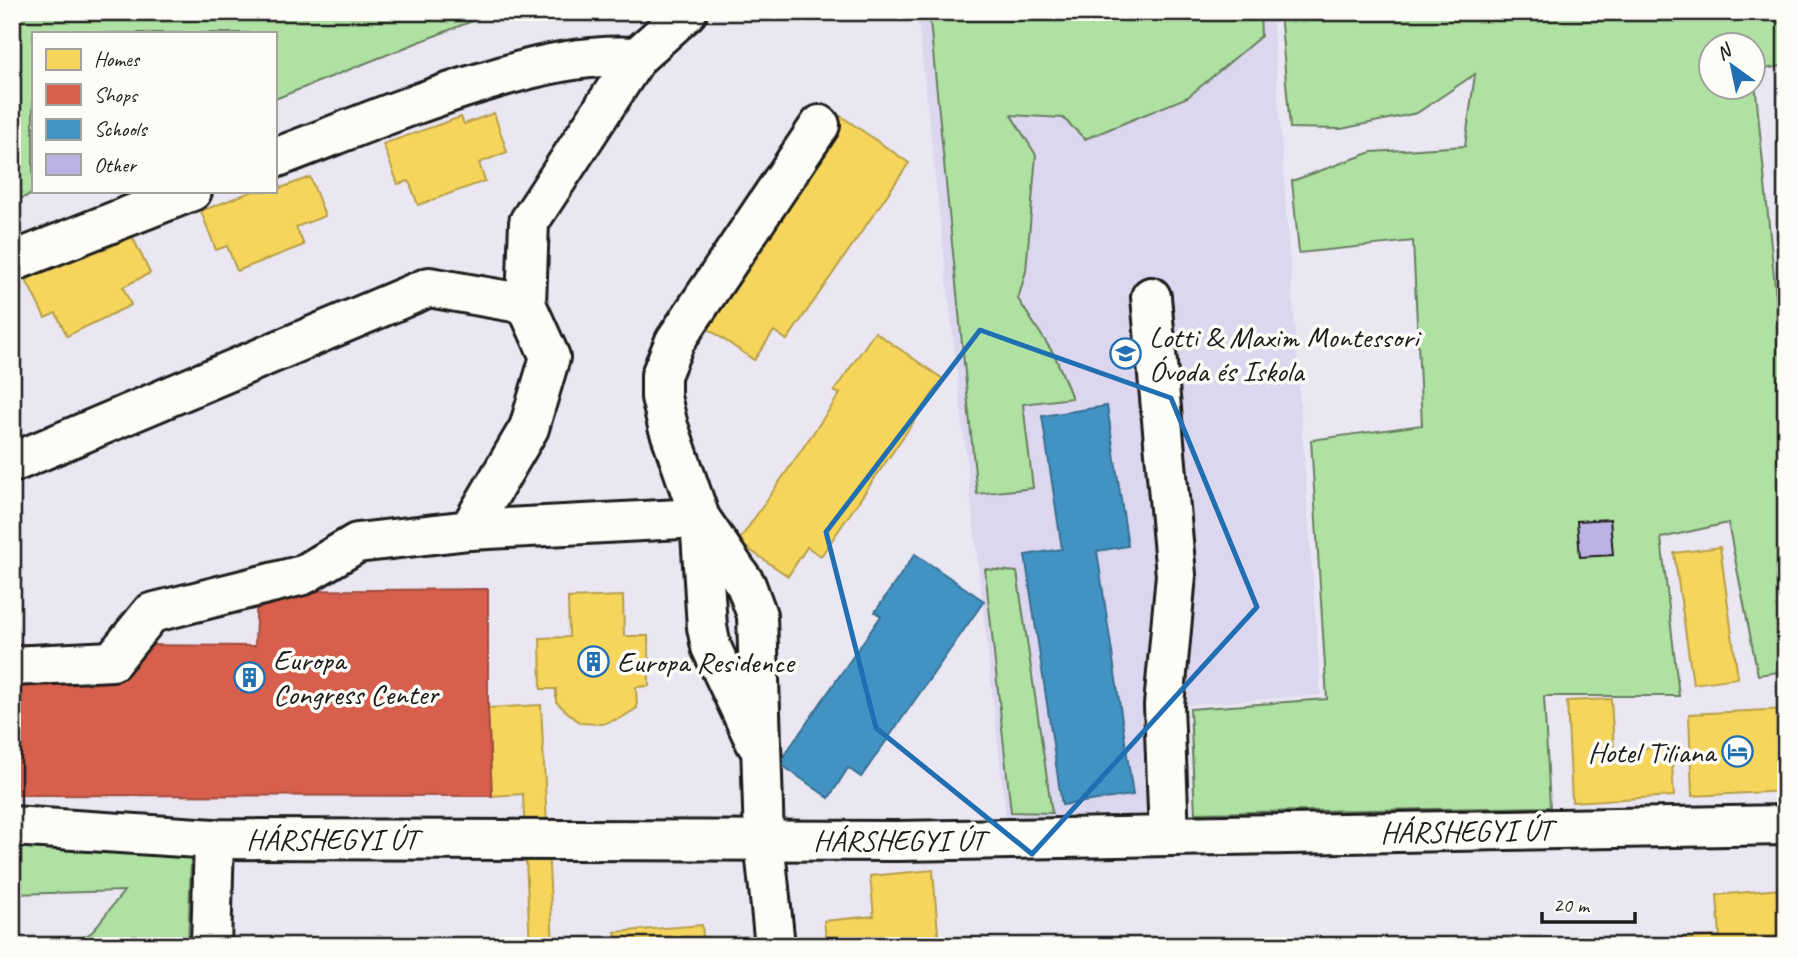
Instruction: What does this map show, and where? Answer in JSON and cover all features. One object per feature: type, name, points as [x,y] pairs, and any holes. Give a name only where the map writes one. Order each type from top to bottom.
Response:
[{"type":"street","points":[[469,530],[529,428],[550,357],[526,304],[529,222],[637,57],[687,12]]},
{"type":"street","points":[[276,159],[436,95],[538,65],[607,55],[637,57]]},
{"type":"street","points":[[775,946],[764,840],[757,615],[746,585],[700,518],[668,426],[661,397],[661,375],[674,341],[820,125]]},
{"type":"street","points":[[12,262],[189,192]]},
{"type":"street","points":[[12,463],[429,287],[526,304]]},
{"type":"street","points":[[1151,297],[1176,575],[1164,705],[1170,836]]},
{"type":"street","points":[[12,666],[112,661],[151,612],[303,575],[357,543],[469,530],[700,518]]},
{"type":"street","points":[[700,518],[707,627],[711,647],[762,753]]},
{"type":"street","name":"HÁRSHEGYI ÚT","points":[[12,826],[214,839],[898,841],[1786,825]]},
{"type":"street","points":[[211,946],[214,839]]},
{"type":"highlighted area","points":[[980,330],[1171,398],[1257,607],[1032,854],[876,728],[826,532]]},
{"type":"shaded area","name":"Lotti & Maxim Montessori Óvoda és Iskola","points":[[917,12],[1272,12],[1321,695],[1185,705],[1190,813],[1006,817]]},
{"type":"green space","points":[[12,12],[495,12],[276,99],[276,32],[32,32],[32,192],[37,192],[12,202]]},
{"type":"green space","points":[[929,12],[1260,12],[1261,36],[1188,97],[1085,139],[1063,118],[1011,115],[1036,155],[1026,271],[1018,299],[1055,356],[1072,398],[1023,404],[1033,488],[977,494]]},
{"type":"green space","points":[[1280,12],[1786,12],[1786,65],[1766,69],[1766,32],[1696,32],[1696,102],[1757,102],[1786,400],[1786,671],[1758,675],[1728,523],[1661,538],[1679,696],[1544,696],[1550,807],[1195,813],[1190,709],[1327,699],[1311,440],[1422,425],[1413,241],[1299,253],[1292,181],[1372,152],[1465,146],[1475,74],[1417,113],[1341,129],[1290,128]]},
{"type":"green space","points":[[985,569],[1017,572],[1052,813],[1011,812]]},
{"type":"green space","points":[[12,844],[191,858],[188,946],[70,946],[92,932],[124,891],[12,894]]},
{"type":"building: Homes","points":[[494,113],[507,152],[479,163],[485,181],[418,205],[409,181],[398,184],[383,144],[461,117],[464,124]]},
{"type":"building: Homes","points":[[841,116],[909,163],[787,340],[774,331],[754,360],[704,326]]},
{"type":"building: Homes","points":[[310,177],[325,216],[296,227],[304,245],[237,271],[227,246],[216,250],[201,211],[250,192],[276,192],[278,181],[281,188]]},
{"type":"building: Homes","points":[[132,236],[150,273],[123,287],[131,305],[67,336],[56,313],[45,318],[26,280],[100,243],[104,250]]},
{"type":"building: Homes","points":[[875,332],[943,379],[821,556],[807,547],[788,576],[738,542],[840,394],[834,391]]},
{"type":"building: Homes","points":[[1720,547],[1738,678],[1693,684],[1674,553]]},
{"type":"building: Homes","name":"Europa Residence","points":[[623,596],[624,636],[648,636],[649,686],[636,687],[637,708],[621,718],[602,724],[580,723],[556,702],[556,689],[541,689],[540,638],[569,637],[568,598]]},
{"type":"building: Homes","points":[[1611,699],[1614,750],[1671,747],[1674,796],[1572,802],[1567,701]]},
{"type":"building: Homes","points":[[541,705],[553,946],[530,946],[523,794],[492,796],[488,708]]},
{"type":"building: Homes","name":"Hotel Tiliana","points":[[1786,709],[1786,791],[1692,796],[1689,714]]},
{"type":"building: Homes","points":[[933,870],[939,946],[827,946],[824,921],[874,916],[870,876]]},
{"type":"building: Homes","points":[[1779,889],[1785,946],[1672,946],[1671,940],[1720,936],[1717,895]]},
{"type":"building: Homes","points":[[702,925],[704,946],[617,946],[615,932]]},
{"type":"building: Shops","name":"Europa Congress Center","points":[[488,589],[488,708],[492,796],[12,795],[12,644],[255,646],[257,591]]},
{"type":"building: Schools","points":[[1107,406],[1128,546],[1097,551],[1133,795],[1062,805],[1025,555],[1062,549],[1042,416]]},
{"type":"building: Schools","points":[[915,554],[984,601],[861,777],[848,768],[829,798],[779,763],[881,616],[875,612]]},
{"type":"building: Other","points":[[1610,519],[1613,555],[1580,557],[1577,521]]},
{"type":"place","name":"Lotti & Maxim Montessori Óvoda és Iskola","points":[[1126,354]]},
{"type":"place","name":"Europa Residence","points":[[594,662]]},
{"type":"place","name":"Europa Congress Center","points":[[250,677]]},
{"type":"place","name":"Hotel Tiliana","points":[[1738,752]]}]
